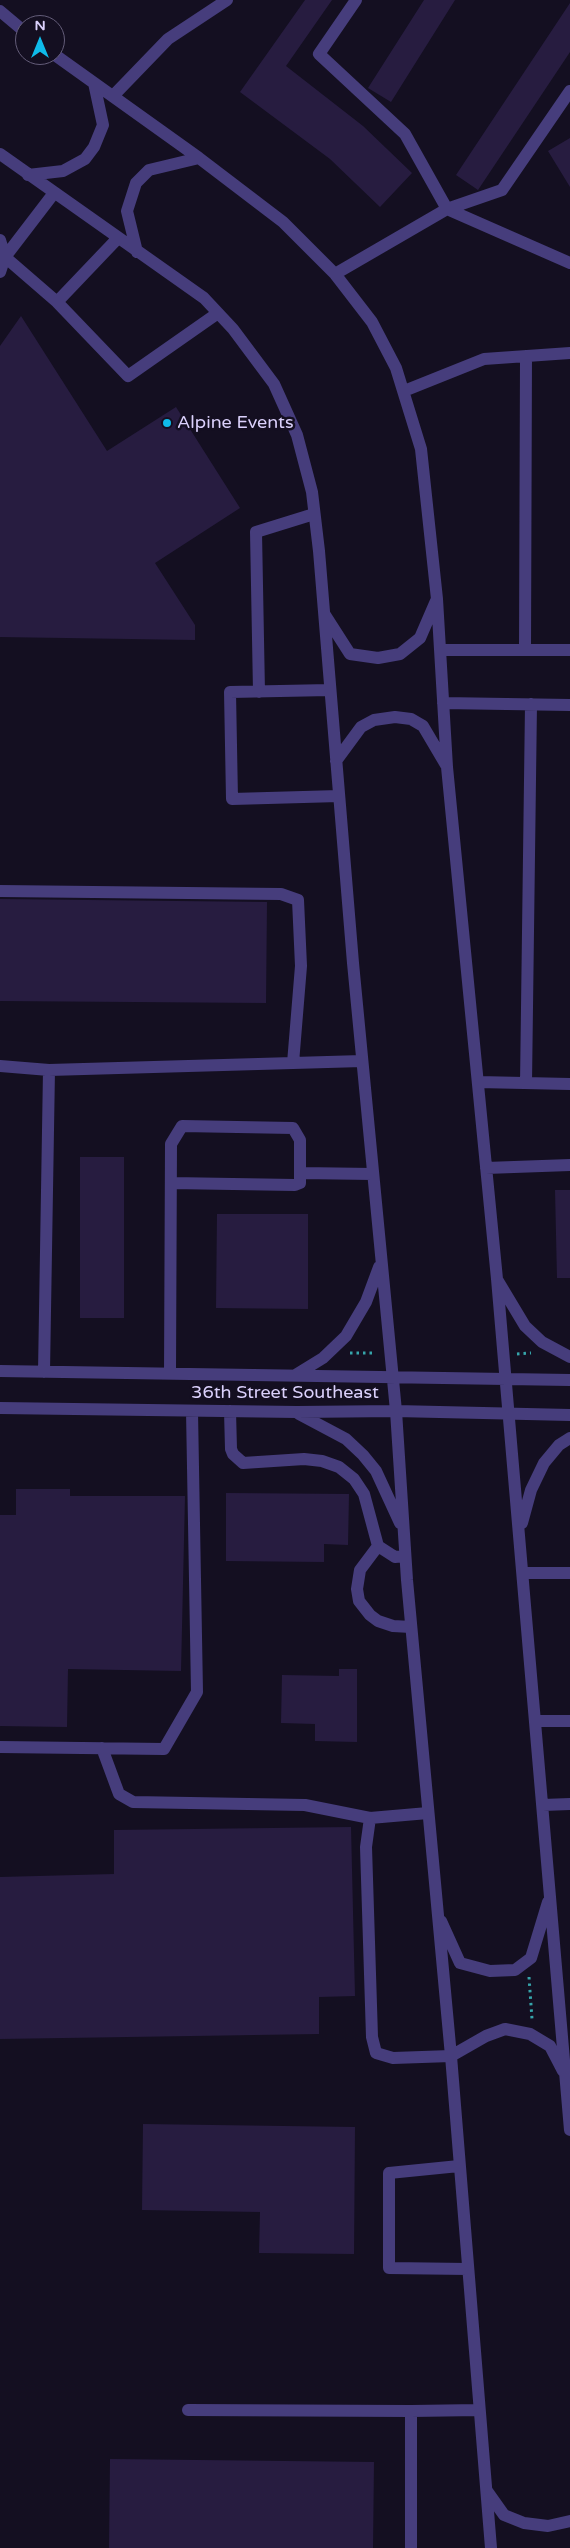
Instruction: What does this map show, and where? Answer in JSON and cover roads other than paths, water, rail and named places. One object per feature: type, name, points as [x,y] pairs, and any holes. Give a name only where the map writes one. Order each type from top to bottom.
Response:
[{"type":"street","points":[[113,96],[168,39],[227,0]]},
{"type":"street","points":[[356,0],[319,54],[405,134],[446,209],[570,263]]},
{"type":"street","points":[[0,11],[15,24]]},
{"type":"street","points":[[65,62],[199,158],[283,222],[335,274],[372,322],[396,368],[422,449],[437,599],[447,767],[497,1279],[507,1414],[520,1533],[569,2098],[570,2130]]},
{"type":"street","points":[[28,175],[63,171],[85,159],[94,147],[103,125],[94,83]]},
{"type":"street","points":[[335,274],[446,209],[502,190],[570,91]]},
{"type":"street","points":[[0,154],[204,298],[233,328],[274,384],[297,435],[312,492],[362,1061],[396,1410],[405,1556],[451,2056],[491,2548]]},
{"type":"street","points":[[137,252],[127,211],[136,183],[150,170],[199,158]]},
{"type":"street","points":[[0,272],[5,257],[54,193]]},
{"type":"street","points":[[57,302],[118,238]]},
{"type":"street","points":[[0,240],[5,257],[57,302],[128,376],[218,313]]},
{"type":"street","points":[[404,391],[484,359],[570,353]]},
{"type":"street","points":[[524,650],[526,356]]},
{"type":"street","points":[[259,692],[256,532],[314,514]]},
{"type":"street","points":[[324,613],[350,654],[378,658],[400,654],[420,638],[437,599]]},
{"type":"street","points":[[440,650],[570,650]]},
{"type":"street","points":[[330,690],[230,692],[232,799],[339,796]]},
{"type":"street","points":[[443,703],[570,705]]},
{"type":"street","points":[[526,1083],[531,704]]},
{"type":"street","points":[[336,761],[361,727],[374,720],[395,717],[411,719],[423,726],[447,767]]},
{"type":"street","points":[[0,891],[280,894],[298,900],[302,966],[293,1063]]},
{"type":"street","points":[[0,1066],[49,1070],[362,1061]]},
{"type":"street","points":[[44,1372],[49,1070]]},
{"type":"street","points":[[478,1082],[570,1084]]},
{"type":"street","points":[[170,1373],[171,1144],[182,1126],[293,1128],[300,1140],[300,1183],[295,1185],[171,1183]]},
{"type":"street","points":[[486,1168],[570,1164]]},
{"type":"street","points":[[300,1173],[373,1174]]},
{"type":"street","points":[[296,1375],[323,1358],[346,1336],[366,1302],[381,1262]]},
{"type":"street","points":[[497,1279],[525,1326],[542,1342],[570,1357]]},
{"type":"street","name":"36th Street Southeast","points":[[0,1371],[570,1380]]},
{"type":"street","name":"36th Street Southeast","points":[[0,1408],[230,1412],[396,1410],[570,1415]]},
{"type":"street","points":[[0,1747],[164,1749],[197,1692],[192,1411]]},
{"type":"street","points":[[230,1412],[231,1449],[233,1454],[243,1463],[304,1459],[322,1461],[339,1467],[354,1479],[364,1494],[378,1546],[395,1557],[405,1556]]},
{"type":"street","points":[[297,1412],[346,1439],[363,1455],[376,1471],[403,1531]]},
{"type":"street","points":[[520,1533],[531,1490],[544,1463],[559,1445],[570,1438]]},
{"type":"street","points":[[378,1546],[360,1570],[357,1589],[359,1601],[370,1615],[378,1621],[393,1626],[411,1627]]},
{"type":"street","points":[[523,1572],[570,1573]]},
{"type":"street","points":[[536,1721],[570,1721]]},
{"type":"street","points":[[102,1748],[120,1794],[134,1802],[305,1805],[370,1818],[428,1813]]},
{"type":"street","points":[[543,1805],[570,1804]]},
{"type":"street","points":[[370,1818],[366,1847],[372,2037],[376,2053],[393,2058],[451,2056],[486,2036],[505,2029],[530,2034],[550,2046],[566,2078]]},
{"type":"street","points":[[437,1912],[460,1963],[490,1971],[515,1970],[531,1958],[550,1895]]},
{"type":"street","points":[[459,2166],[390,2173],[389,2268],[468,2269]]},
{"type":"street","points":[[188,2410],[479,2410]]},
{"type":"street","points":[[411,2411],[411,2548]]},
{"type":"street","points":[[485,2489],[504,2515],[524,2523],[548,2526],[570,2521]]},
{"type":"place","name":"Alpine Events","points":[[167,423]]}]
